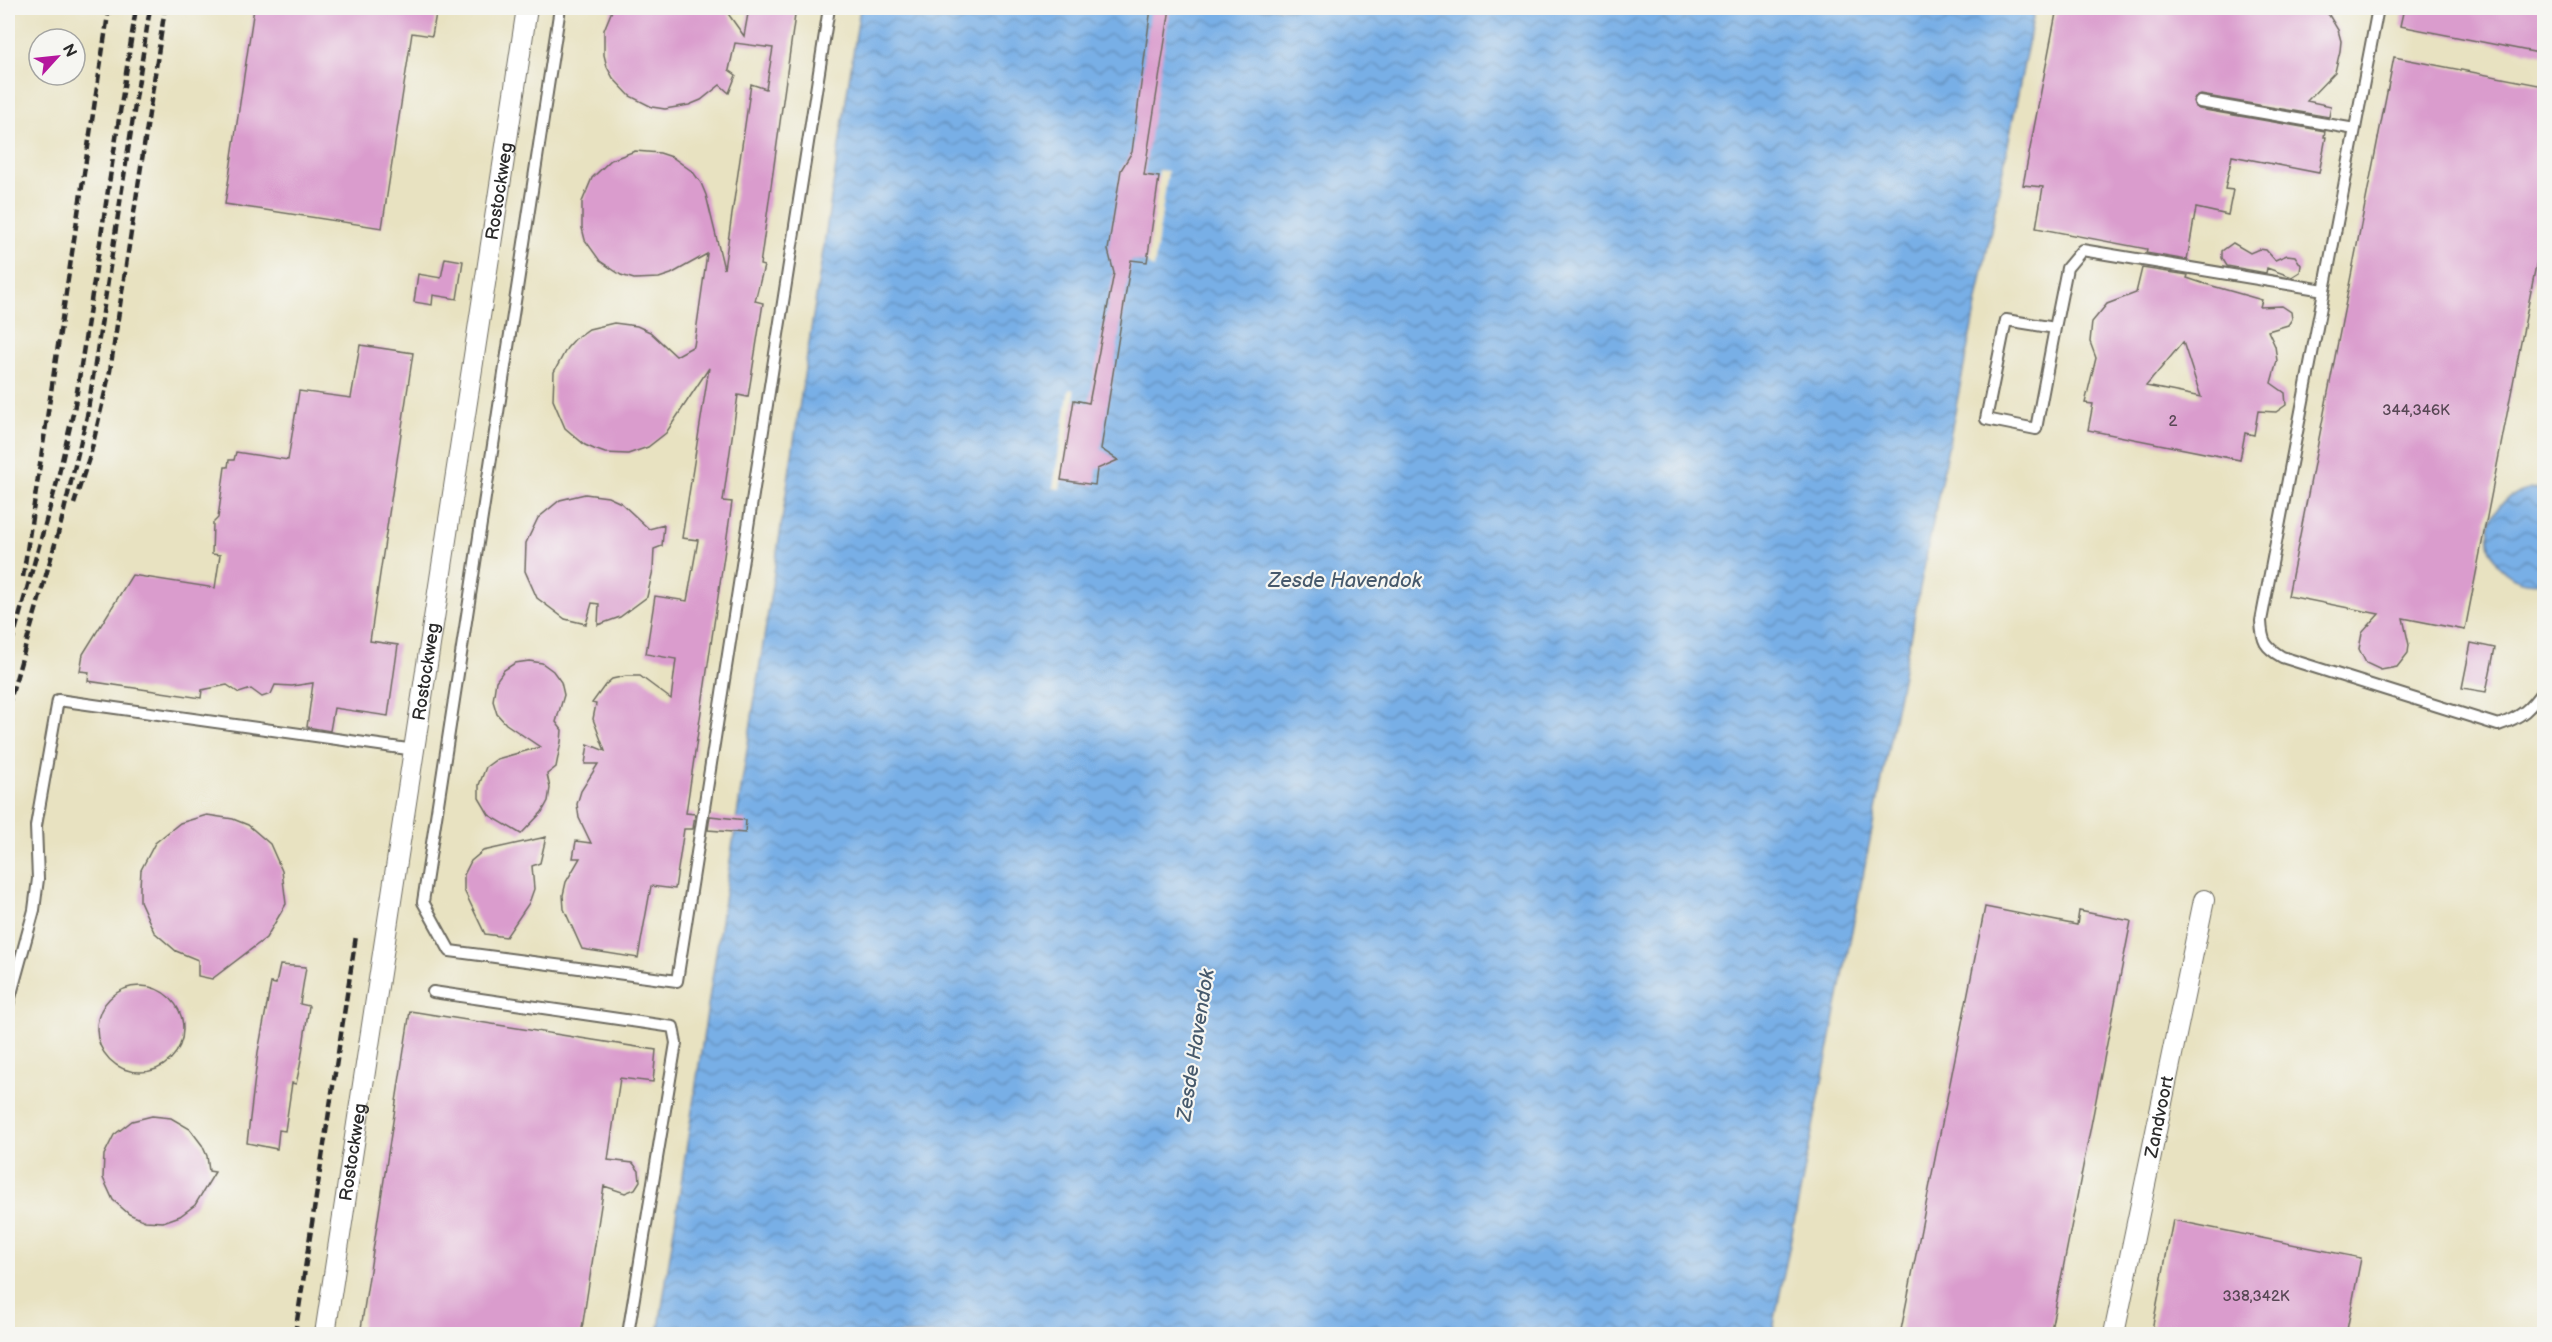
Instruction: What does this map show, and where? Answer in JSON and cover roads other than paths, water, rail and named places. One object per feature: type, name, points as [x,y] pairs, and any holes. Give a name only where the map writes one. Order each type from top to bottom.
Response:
[{"type":"street","name":"Rostockweg","points":[[325,1335],[527,8]]},
{"type":"street","name":"Zandvoort","points":[[2115,1335],[2204,900]]},
{"type":"lane","points":[[560,8],[423,902],[450,951],[677,981],[829,8]]},
{"type":"lane","points":[[2378,8],[2261,621],[2261,636],[2268,648],[2282,657],[2498,724],[2516,718],[2531,707],[2544,689]]},
{"type":"lane","points":[[2200,102],[2355,129]]},
{"type":"lane","points":[[2055,328],[2006,320],[1986,419],[2036,429],[2067,268],[2082,250],[2324,290]]},
{"type":"lane","points":[[8,1005],[34,909],[38,879],[36,826],[58,700],[415,750]]},
{"type":"lane","points":[[433,992],[673,1027],[676,1043],[628,1335]]},
{"type":"water","name":"Zesde Havendok","points":[[860,8],[2035,8],[1772,1334],[658,1334]]},
{"type":"water","points":[[2539,488],[2544,490],[2544,582],[2522,581],[2506,573],[2494,558],[2489,541],[2490,523],[2499,507],[2515,494]]},
{"type":"railway","points":[[23,577],[109,8]]},
{"type":"railway","points":[[8,656],[57,482],[75,405],[136,8]]},
{"type":"railway","points":[[8,707],[61,523],[87,416],[150,8]]},
{"type":"railway","points":[[74,504],[91,452],[110,371],[165,8]]},
{"type":"railway","points":[[295,1334],[356,936]]}]
